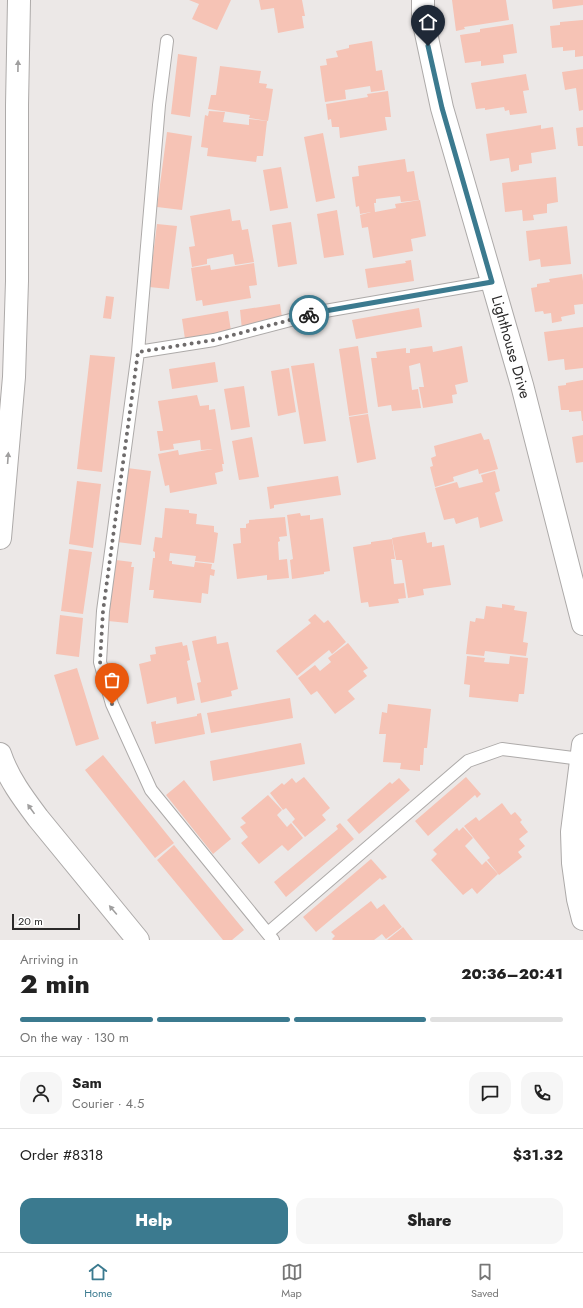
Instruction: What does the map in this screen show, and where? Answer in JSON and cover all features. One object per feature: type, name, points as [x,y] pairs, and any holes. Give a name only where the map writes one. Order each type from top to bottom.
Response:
[{"type":"main road","points":[[0,538],[7,465],[17,281],[17,105],[19,0]]},
{"type":"main road","name":"Lighthouse Drive","points":[[423,0],[423,19],[442,108],[522,385],[583,624]]},
{"type":"main road","points":[[0,335],[9,249],[17,105]]},
{"type":"main road","points":[[0,754],[11,779],[38,818],[138,940]]},
{"type":"main road","points":[[582,754],[572,832],[573,863],[578,899],[583,919]]},
{"type":"lane","points":[[167,41],[159,105],[138,352],[103,611],[100,662],[112,704],[151,790],[270,937],[468,761],[502,749],[582,754]]},
{"type":"lane","points":[[138,352],[214,340],[325,311],[492,282]]},
{"type":"building","points":[[189,0],[231,0],[217,30],[192,19],[199,4]]},
{"type":"building","points":[[259,0],[302,0],[305,16],[302,16],[304,28],[278,33],[274,8],[261,10]]},
{"type":"building","points":[[452,0],[506,0],[509,20],[464,27],[465,29],[456,31]]},
{"type":"building","points":[[552,0],[583,0],[583,5],[553,9]]},
{"type":"building","points":[[583,20],[583,56],[575,57],[575,50],[563,51],[563,47],[552,48],[550,26],[560,25],[560,22]]},
{"type":"building","points":[[513,24],[517,53],[503,55],[504,63],[481,66],[481,61],[465,63],[460,35],[480,32],[480,29]]},
{"type":"building","points":[[372,41],[376,71],[382,70],[385,90],[371,92],[370,86],[345,90],[346,99],[325,102],[320,66],[327,65],[326,59],[338,57],[336,51],[349,48],[349,45]]},
{"type":"building","points":[[178,54],[197,57],[190,117],[171,114]]},
{"type":"building","points":[[220,66],[261,71],[259,83],[267,84],[266,88],[273,89],[268,121],[249,118],[250,115],[208,109],[211,95],[216,95]]},
{"type":"building","points":[[583,69],[583,110],[579,111],[576,88],[565,90],[562,72]]},
{"type":"building","points":[[526,74],[529,90],[523,91],[527,113],[510,115],[509,110],[505,111],[504,107],[485,110],[485,108],[476,109],[471,83]]},
{"type":"building","points":[[388,91],[391,117],[385,117],[387,130],[340,138],[339,127],[332,127],[331,119],[328,120],[326,104],[368,97],[367,94]]},
{"type":"building","points":[[209,111],[225,112],[223,122],[249,125],[249,119],[267,121],[263,156],[257,156],[256,162],[207,156],[208,148],[201,147],[205,115],[208,116]]},
{"type":"building","points":[[541,125],[541,129],[553,127],[556,149],[531,153],[532,163],[519,165],[519,170],[511,172],[509,158],[490,161],[486,134]]},
{"type":"building","points":[[583,127],[583,146],[578,146],[576,128]]},
{"type":"building","points":[[167,132],[192,136],[182,210],[157,207]]},
{"type":"building","points":[[323,133],[335,198],[316,202],[304,137]]},
{"type":"building","points":[[405,159],[407,172],[414,171],[419,200],[401,202],[400,196],[376,199],[376,203],[374,203],[375,212],[396,208],[395,204],[420,200],[426,236],[411,239],[413,251],[373,258],[368,227],[362,228],[360,215],[371,212],[360,214],[359,206],[356,207],[352,177],[359,176],[358,166]]},
{"type":"building","points":[[281,167],[288,208],[270,211],[263,170]]},
{"type":"building","points":[[556,177],[558,202],[547,204],[547,213],[533,215],[534,220],[523,221],[522,210],[505,212],[502,183]]},
{"type":"building","points":[[230,209],[232,221],[240,220],[242,230],[248,229],[254,262],[235,265],[233,254],[207,259],[207,264],[192,267],[189,247],[195,246],[190,216]]},
{"type":"building","points":[[337,210],[344,255],[324,258],[317,214]]},
{"type":"building","points":[[291,222],[297,264],[278,267],[272,225]]},
{"type":"building","points":[[157,224],[177,226],[169,289],[149,287]]},
{"type":"building","points":[[567,226],[571,264],[541,267],[540,259],[529,261],[526,231]]},
{"type":"building","points":[[411,260],[414,281],[368,288],[365,269],[406,263],[405,261]]},
{"type":"building","points":[[254,263],[257,285],[249,286],[251,298],[203,306],[202,300],[196,301],[191,268],[210,265],[211,270]]},
{"type":"building","points":[[582,274],[583,304],[574,305],[575,314],[561,317],[562,321],[552,323],[551,313],[544,314],[543,311],[535,312],[531,288],[537,287],[537,284],[550,282],[549,279]]},
{"type":"building","points":[[106,296],[114,297],[111,319],[103,318]]},
{"type":"building","points":[[280,304],[283,324],[242,330],[240,310]]},
{"type":"building","points":[[419,308],[422,327],[356,339],[352,320]]},
{"type":"building","points":[[228,311],[231,331],[185,339],[182,319]]},
{"type":"building","points":[[583,327],[583,368],[565,370],[564,359],[548,361],[544,332]]},
{"type":"building","points":[[358,346],[368,413],[349,416],[339,349]]},
{"type":"building","points":[[432,346],[433,352],[462,346],[468,382],[455,385],[457,394],[452,395],[453,403],[423,408],[419,387],[424,387],[420,363],[409,366],[412,390],[418,389],[421,408],[392,411],[391,405],[378,407],[371,358],[377,358],[376,352],[406,348],[406,353],[410,353],[410,349]]},
{"type":"building","points":[[90,355],[115,357],[102,472],[77,469]]},
{"type":"building","points":[[215,362],[218,382],[172,389],[169,369]]},
{"type":"building","points":[[314,363],[326,441],[304,444],[291,366]]},
{"type":"building","points":[[289,368],[296,412],[278,416],[271,371]]},
{"type":"building","points":[[583,380],[582,421],[581,411],[569,412],[569,410],[561,410],[558,386]]},
{"type":"building","points":[[244,386],[250,427],[231,430],[224,389]]},
{"type":"building","points":[[197,395],[200,406],[209,405],[209,410],[215,409],[224,464],[222,464],[223,471],[215,473],[217,484],[170,493],[169,485],[165,486],[158,454],[178,450],[179,455],[213,449],[201,450],[200,440],[173,444],[174,449],[160,451],[157,431],[163,431],[158,401]]},
{"type":"building","points":[[368,414],[376,459],[357,463],[349,417]]},
{"type":"building","points":[[481,433],[484,440],[489,439],[498,469],[479,474],[478,469],[453,477],[454,481],[435,487],[430,467],[433,466],[431,458],[436,456],[434,446]]},
{"type":"building","points":[[583,435],[583,462],[576,463],[572,437]]},
{"type":"building","points":[[252,437],[259,477],[239,480],[232,441]]},
{"type":"building","points":[[127,468],[151,471],[141,545],[117,542]]},
{"type":"building","points":[[495,471],[500,491],[495,493],[503,521],[480,528],[478,517],[456,524],[454,518],[444,520],[435,488],[457,482],[459,488],[483,482],[481,475]]},
{"type":"building","points":[[338,476],[341,495],[274,505],[274,508],[270,509],[267,487]]},
{"type":"building","points":[[77,481],[101,484],[93,548],[69,544]]},
{"type":"building","points":[[165,508],[189,510],[189,513],[197,514],[196,524],[214,526],[214,532],[218,533],[214,563],[195,561],[196,556],[170,553],[169,561],[172,561],[172,564],[194,567],[195,562],[212,564],[211,569],[215,570],[214,576],[210,575],[208,594],[202,593],[201,603],[153,598],[154,590],[149,590],[153,558],[155,558],[155,552],[153,551],[155,537],[162,538]]},
{"type":"building","points":[[300,513],[301,516],[310,515],[310,520],[323,518],[330,571],[324,572],[324,574],[292,579],[290,560],[293,559],[287,515]]},
{"type":"building","points":[[285,517],[287,536],[279,537],[279,560],[287,559],[289,578],[267,580],[267,575],[237,579],[233,544],[241,543],[240,528],[246,528],[246,524],[249,523],[249,520]]},
{"type":"building","points":[[425,532],[427,543],[432,542],[432,547],[444,545],[451,585],[423,589],[424,595],[408,598],[402,560],[396,560],[392,538]]},
{"type":"building","points":[[392,539],[395,559],[391,559],[394,584],[404,583],[406,598],[398,599],[399,603],[369,607],[368,602],[361,603],[353,547],[371,544],[371,542]]},
{"type":"building","points":[[69,549],[92,552],[83,614],[61,611]]},
{"type":"building","points":[[116,560],[132,562],[131,567],[134,567],[128,623],[108,621]]},
{"type":"building","points":[[502,604],[515,606],[514,610],[527,612],[523,642],[528,643],[526,656],[485,651],[484,656],[466,654],[470,621],[475,622],[476,618],[484,619],[486,606],[502,608]]},
{"type":"building","points":[[315,614],[324,623],[328,620],[346,642],[332,654],[329,650],[297,676],[276,651],[311,623],[308,620]]},
{"type":"building","points":[[60,615],[83,618],[79,657],[56,654]]},
{"type":"building","points":[[216,636],[217,644],[228,642],[238,689],[231,691],[232,696],[201,703],[197,683],[201,682],[192,641]]},
{"type":"building","points":[[182,642],[183,646],[187,645],[190,660],[187,661],[195,700],[177,704],[176,697],[147,704],[139,664],[151,661],[150,655],[156,654],[155,647]]},
{"type":"building","points":[[348,643],[368,668],[363,671],[367,676],[348,691],[355,699],[335,714],[317,691],[311,695],[298,678],[315,665],[320,671],[331,662],[328,658]]},
{"type":"building","points":[[467,656],[485,658],[484,662],[509,664],[510,656],[528,658],[524,694],[519,694],[518,702],[469,697],[470,685],[464,684]]},
{"type":"building","points":[[77,668],[99,739],[76,746],[54,675]]},
{"type":"building","points":[[290,698],[293,718],[211,733],[207,713]]},
{"type":"building","points":[[388,704],[431,709],[427,748],[424,748],[423,765],[420,765],[420,771],[400,769],[401,763],[383,762],[386,734],[379,734],[382,712],[387,713]]},
{"type":"building","points":[[201,713],[205,734],[155,744],[151,722],[156,721],[156,724],[197,716],[197,714]]},
{"type":"building","points":[[301,743],[305,764],[213,781],[210,761]]},
{"type":"building","points":[[103,755],[174,843],[155,858],[85,770]]},
{"type":"building","points":[[304,777],[330,808],[322,815],[326,820],[305,837],[292,822],[295,819],[286,808],[283,810],[270,793],[282,783],[284,785],[292,778],[296,783]]},
{"type":"building","points":[[466,777],[481,794],[477,798],[475,795],[428,836],[415,821]]},
{"type":"building","points":[[399,778],[410,790],[359,834],[347,820],[390,782],[392,784]]},
{"type":"building","points":[[184,780],[231,839],[213,854],[166,795]]},
{"type":"building","points":[[268,795],[282,810],[277,815],[287,827],[291,823],[303,838],[288,851],[282,845],[259,864],[241,843],[248,837],[240,827],[246,823],[241,818]]},
{"type":"building","points":[[502,803],[511,815],[515,812],[522,820],[520,822],[528,832],[519,839],[525,846],[518,852],[522,857],[499,875],[487,860],[490,858],[464,826],[476,817],[479,821]]},
{"type":"building","points":[[340,823],[354,839],[286,897],[274,882],[338,829],[336,826]]},
{"type":"building","points":[[463,827],[473,838],[465,846],[482,865],[486,861],[498,874],[477,894],[472,888],[463,895],[431,860],[437,854],[433,850],[457,828],[459,831]]},
{"type":"building","points":[[174,845],[244,930],[232,940],[223,940],[157,860]]},
{"type":"building","points":[[371,859],[387,877],[382,880],[380,878],[316,932],[303,917]]},
{"type":"building","points":[[371,901],[377,909],[384,904],[402,927],[386,939],[382,934],[374,940],[332,939],[335,936],[331,932]]},
{"type":"building","points":[[403,927],[413,940],[387,940],[402,928]]},
{"type":"way so far","points":[[112,704],[100,662],[103,611],[138,352],[214,340],[309,315]]},
{"type":"route","points":[[309,315],[492,282],[442,108],[428,46]]}]
